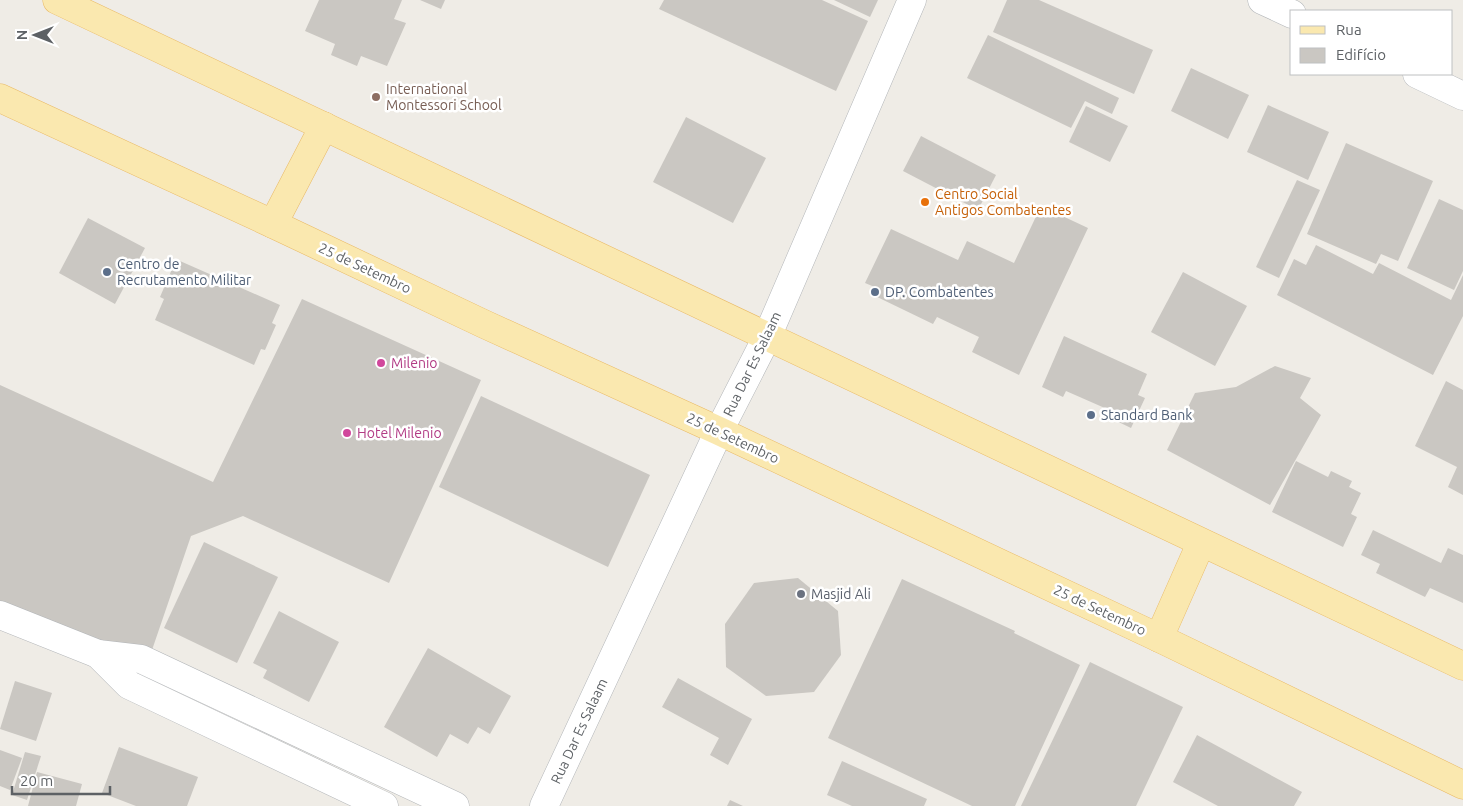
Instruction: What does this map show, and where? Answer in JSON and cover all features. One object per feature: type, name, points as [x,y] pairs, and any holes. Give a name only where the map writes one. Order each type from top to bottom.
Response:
[{"type":"main road","points":[[57,0],[1463,666]]},
{"type":"main road","name":"25 de Setembro","points":[[0,98],[484,324],[719,431],[1159,638],[1463,785]]},
{"type":"main road","points":[[273,224],[324,126]]},
{"type":"main road","points":[[1159,638],[1201,543]]},
{"type":"street","name":"Rua Dar Es Salaam","points":[[544,806],[719,431],[767,337],[912,0]]},
{"type":"street","points":[[1262,0],[1290,13]]},
{"type":"street","points":[[1419,75],[1463,96]]},
{"type":"street","points":[[0,616],[98,654],[141,659],[455,806]]},
{"type":"street","points":[[98,654],[129,686],[384,806]]},
{"type":"street","points":[[224,730],[238,704]]},
{"type":"building","points":[[319,0],[402,0],[394,19],[406,23],[387,66],[361,56],[357,66],[331,55],[335,44],[305,31]]},
{"type":"building","points":[[420,0],[445,0],[441,9]]},
{"type":"building","points":[[664,0],[822,0],[868,21],[836,91],[659,9]]},
{"type":"building","points":[[834,0],[878,0],[870,17]]},
{"type":"building","points":[[1007,0],[1039,0],[1153,50],[1134,94],[993,32]]},
{"type":"building","points":[[988,35],[1119,98],[1112,114],[1085,101],[1071,128],[967,78]]},
{"type":"building","points":[[1191,68],[1249,95],[1228,139],[1171,111]]},
{"type":"building","points":[[1268,105],[1329,132],[1308,180],[1247,152]]},
{"type":"building","points":[[1086,106],[1128,126],[1110,162],[1069,142]]},
{"type":"building","points":[[686,117],[766,158],[733,223],[653,182]]},
{"type":"building","points":[[921,136],[996,175],[978,210],[903,171]]},
{"type":"building","points":[[1346,143],[1433,181],[1398,261],[1381,254],[1376,264],[1307,234]]},
{"type":"building","points":[[1297,180],[1320,190],[1279,278],[1256,267]]},
{"type":"building","points":[[1439,199],[1463,210],[1463,271],[1454,290],[1407,268]]},
{"type":"building","points":[[1041,206],[1088,228],[1019,375],[972,352],[979,337],[937,317],[933,324],[873,295],[877,288],[865,283],[891,229],[958,260],[967,241],[1014,263]]},
{"type":"building","points":[[88,218],[145,248],[115,304],[59,273]]},
{"type":"building","points":[[1316,245],[1373,274],[1379,263],[1451,300],[1463,275],[1463,316],[1433,375],[1277,295],[1294,259],[1306,265]]},
{"type":"building","points":[[180,261],[280,305],[272,323],[276,325],[265,350],[261,349],[254,365],[155,320],[164,299],[160,297],[172,269],[176,271]]},
{"type":"building","points":[[1183,272],[1247,306],[1215,366],[1151,332]]},
{"type":"building","name":"Hotel Milenio","points":[[302,299],[481,380],[389,583],[243,516],[191,536],[152,650],[93,639],[0,603],[0,385],[213,482]]},
{"type":"building","points":[[1064,336],[1147,374],[1138,395],[1145,398],[1131,428],[1104,415],[1107,409],[1066,391],[1063,397],[1042,387]]},
{"type":"building","points":[[1275,366],[1311,378],[1300,398],[1321,415],[1270,505],[1167,450],[1195,393],[1236,387]]},
{"type":"building","points":[[1446,381],[1463,390],[1463,495],[1448,487],[1457,467],[1415,446]]},
{"type":"building","points":[[481,396],[650,475],[608,567],[439,487]]},
{"type":"building","points":[[1296,461],[1328,477],[1331,471],[1352,481],[1349,487],[1361,493],[1351,514],[1357,517],[1343,547],[1272,512]]},
{"type":"building","points":[[1373,530],[1441,563],[1448,548],[1463,555],[1463,603],[1430,588],[1425,597],[1376,573],[1380,564],[1361,555]]},
{"type":"building","points":[[204,542],[278,577],[237,663],[164,628]]},
{"type":"building","points":[[798,578],[838,611],[841,655],[814,692],[766,696],[726,667],[725,624],[754,583]]},
{"type":"building","points":[[902,579],[1015,631],[1014,633],[1080,665],[1015,806],[972,806],[828,738]]},
{"type":"building","points":[[279,611],[339,642],[309,702],[263,678],[267,670],[253,663]]},
{"type":"building","points":[[428,648],[511,696],[490,734],[478,727],[468,744],[450,734],[437,757],[384,727]]},
{"type":"building","points":[[1090,662],[1183,707],[1136,806],[1021,806]]},
{"type":"building","points":[[678,678],[752,719],[728,765],[710,755],[719,738],[662,707]]},
{"type":"building","points":[[15,681],[52,693],[36,741],[0,729]]},
{"type":"building","points":[[1197,735],[1302,792],[1294,806],[1218,806],[1173,782]]},
{"type":"building","points":[[119,747],[198,777],[187,806],[136,806],[102,793]]},
{"type":"building","points":[[0,750],[22,758],[10,790],[0,786]]},
{"type":"building","points":[[25,752],[41,756],[27,800],[12,795]]},
{"type":"building","points":[[842,761],[927,799],[924,806],[852,806],[827,795]]},
{"type":"building","points":[[37,772],[82,784],[76,806],[28,806]]},
{"type":"building","points":[[730,800],[743,806],[727,806]]},
{"type":"place","name":"International Montessori School","points":[[376,97]]},
{"type":"place","name":"Centro Social Antigos Combatentes","points":[[925,202]]},
{"type":"place","name":"Centro de Recrutamento Militar","points":[[107,272]]},
{"type":"place","name":"DP. Combatentes","points":[[875,292]]},
{"type":"place","name":"Milenio","points":[[381,363]]},
{"type":"place","name":"Standard Bank","points":[[1091,415]]},
{"type":"place","name":"Hotel Milenio","points":[[347,433]]},
{"type":"place","name":"Masjid Ali","points":[[801,594]]}]
